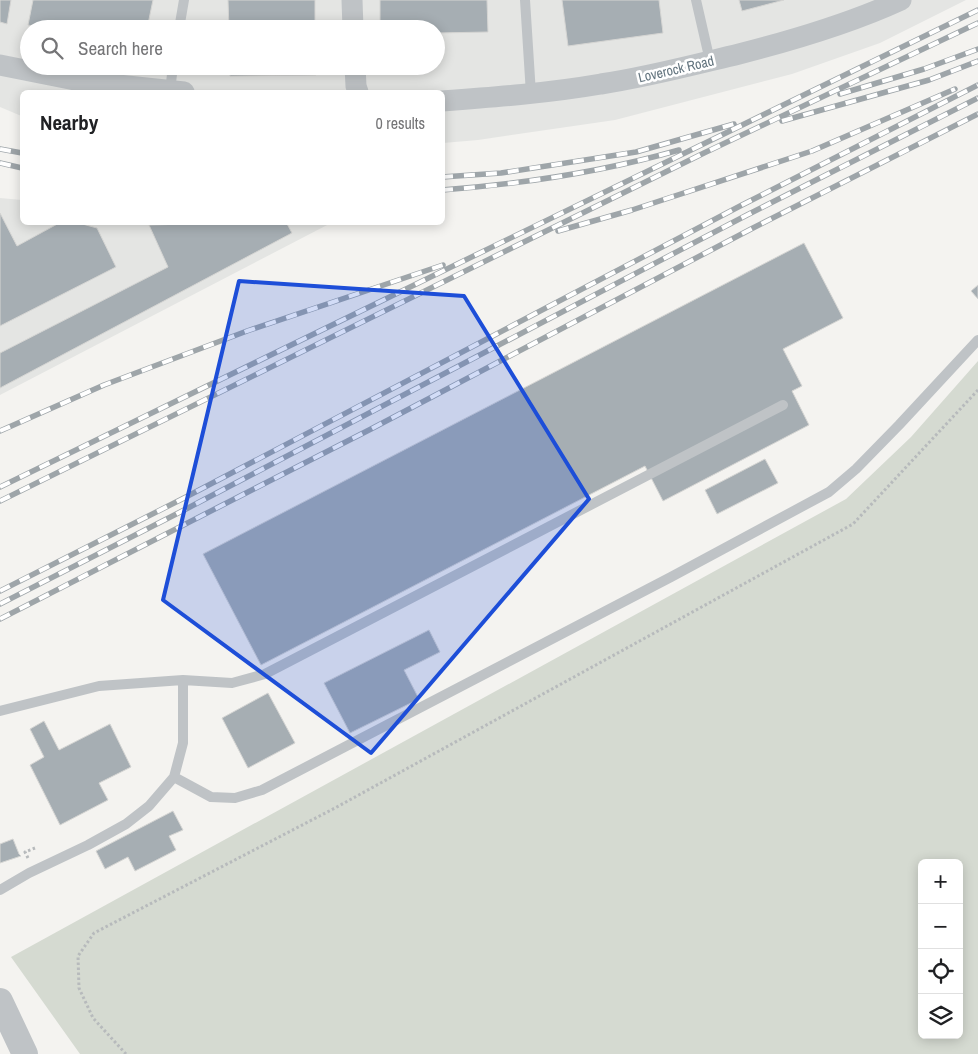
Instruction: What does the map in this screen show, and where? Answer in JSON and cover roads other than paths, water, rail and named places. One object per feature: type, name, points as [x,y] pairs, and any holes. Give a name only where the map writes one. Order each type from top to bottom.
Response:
[{"type":"street","points":[[352,0],[353,20]]},
{"type":"street","name":"Loverock Road","points":[[445,101],[531,94],[603,84],[710,61],[774,45],[844,23],[896,1]]},
{"type":"street","points":[[0,65],[20,69]]},
{"type":"street","points":[[50,75],[80,81],[159,90]]},
{"type":"street","points":[[355,75],[357,90]]},
{"type":"street","points":[[0,1001],[25,1054]]},
{"type":"lane","points":[[181,20],[184,0]]},
{"type":"lane","points":[[525,0],[531,94]]},
{"type":"lane","points":[[696,0],[710,61]]},
{"type":"lane","points":[[175,75],[177,90]]},
{"type":"lane","points":[[174,777],[212,797],[235,798],[262,790],[671,577],[829,492],[862,463],[978,340]]},
{"type":"lane","points":[[0,711],[99,686],[182,680],[232,683],[265,674],[783,405]]},
{"type":"lane","points":[[0,890],[29,873],[88,845],[126,824],[150,806],[174,777],[183,743],[182,680]]},
{"type":"railway","points":[[0,487],[978,10]]},
{"type":"railway","points":[[0,501],[704,153],[978,23]]},
{"type":"railway","points":[[840,94],[924,69],[978,49]]},
{"type":"railway","points":[[782,121],[929,80],[978,61]]},
{"type":"railway","points":[[0,591],[184,498],[742,205],[978,85]]},
{"type":"railway","points":[[558,231],[632,210],[812,151],[955,89]]},
{"type":"railway","points":[[0,604],[188,508],[747,215],[978,98]]},
{"type":"railway","points":[[0,619],[371,429],[753,228],[978,114]]},
{"type":"railway","points":[[445,177],[501,173],[636,152],[734,124]]},
{"type":"railway","points":[[0,149],[20,153]]},
{"type":"railway","points":[[445,190],[562,176],[621,165],[679,150]]},
{"type":"railway","points":[[0,163],[20,168]]},
{"type":"railway","points":[[0,431],[104,385],[247,331],[443,265]]}]
